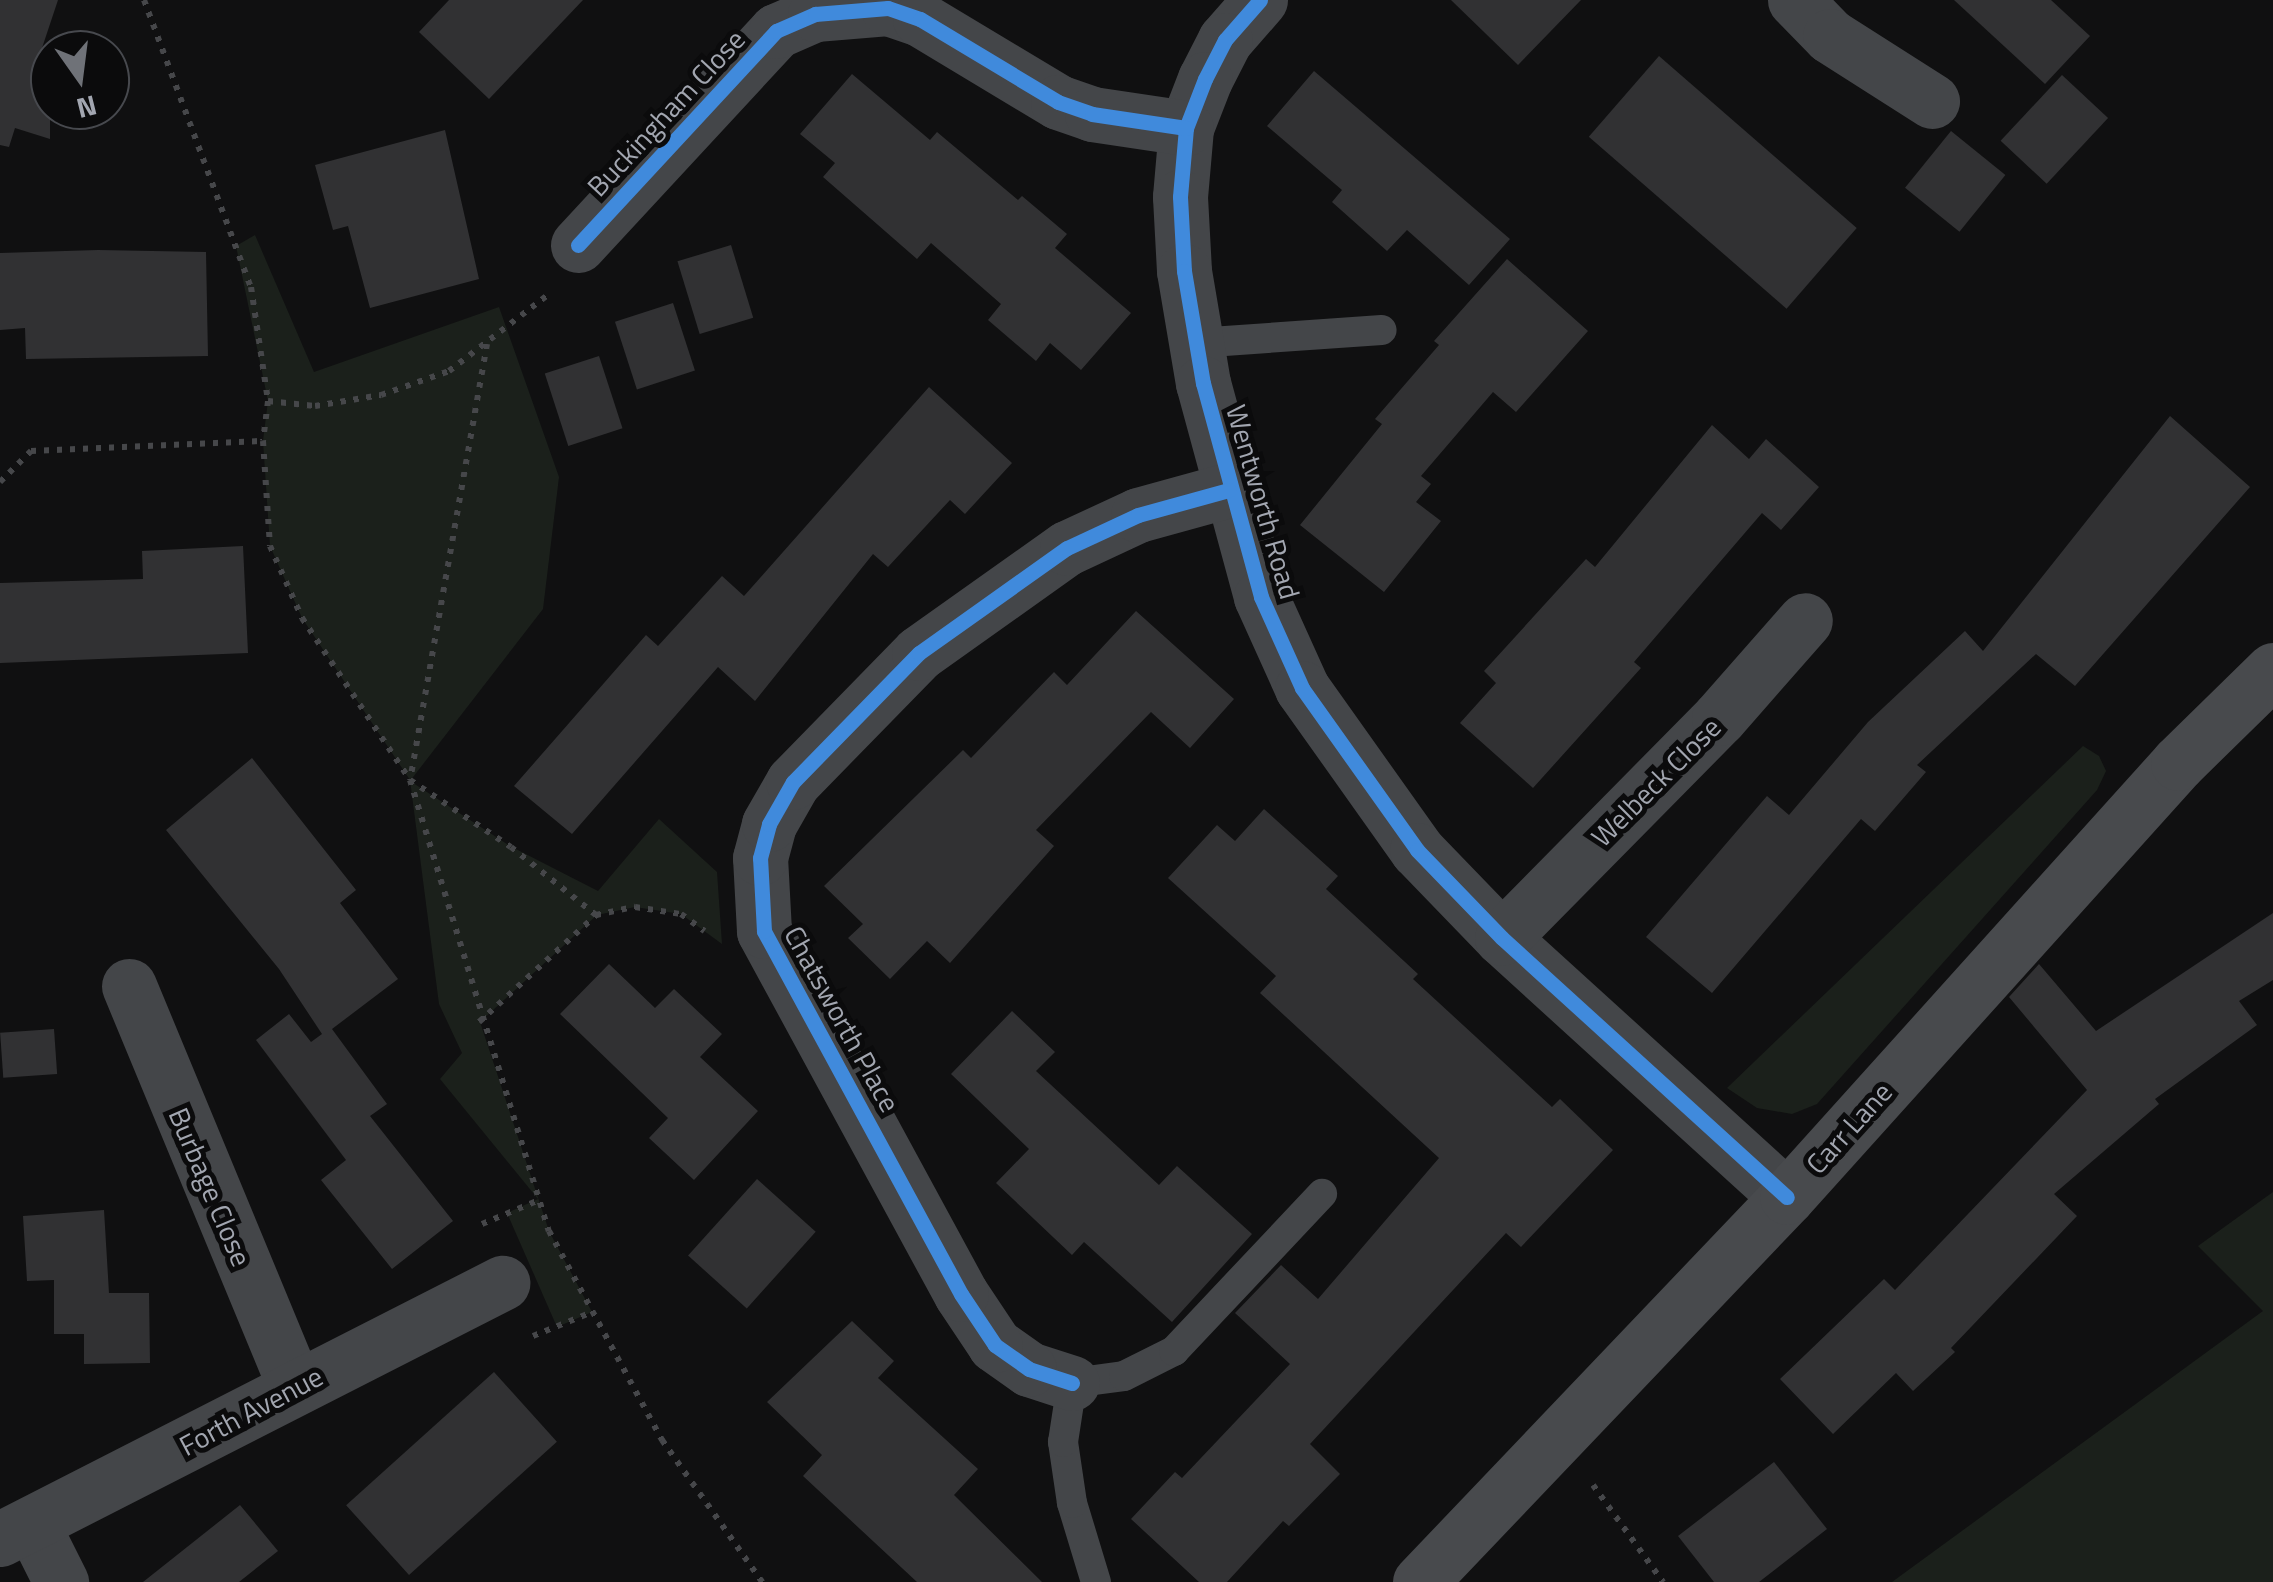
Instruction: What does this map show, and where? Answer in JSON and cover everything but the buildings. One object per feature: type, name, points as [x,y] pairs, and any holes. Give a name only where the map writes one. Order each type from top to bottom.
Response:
[{"type":"main road","name":"Carr Lane","points":[[1420,1582],[1787,1197],[2178,762],[2273,670]]},
{"type":"street","name":"Wentworth Road","points":[[1260,0],[1225,40],[1186,128],[1180,197],[1196,343],[1229,490],[1261,597],[1302,688],[1417,850],[1502,938],[1787,1197]]},
{"type":"street","points":[[1795,0],[1830,36],[1932,101]]},
{"type":"street","name":"Buckingham Close","points":[[578,245],[776,32],[815,14],[888,8],[920,19],[1058,102],[1186,128]]},
{"type":"street","name":"Chatsworth Place","points":[[1072,1383],[1028,1369],[995,1346],[780,963],[764,931],[759,894],[769,824],[793,782],[851,716],[919,652],[1067,548],[1138,515],[1229,490]]},
{"type":"street","name":"Welbeck Close","points":[[1502,938],[1719,718],[1805,620]]},
{"type":"street","name":"Burbage Close","points":[[129,986],[296,1387]]},
{"type":"street","name":"Forth Avenue","points":[[17,1532],[502,1283]]},
{"type":"street","points":[[17,1532],[61,1582]]},
{"type":"lane","points":[[1196,343],[1382,330]]},
{"type":"lane","points":[[1096,1582],[1072,1502],[1064,1442],[1072,1383],[1124,1376],[1174,1351],[1322,1194]]},
{"type":"path","points":[[144,0],[251,288],[268,401],[263,441],[270,546],[302,618],[410,780],[480,1022],[549,1231],[662,1440],[762,1582]]},
{"type":"path","points":[[268,401],[315,406],[381,395],[449,371],[539,308],[578,245]]},
{"type":"path","points":[[410,780],[486,344]]},
{"type":"path","points":[[0,482],[31,451],[263,441]]},
{"type":"path","points":[[410,780],[510,846],[596,915]]},
{"type":"path","points":[[480,1022],[596,915],[635,906],[681,914],[745,958],[780,963]]},
{"type":"path","points":[[1558,1434],[1662,1582]]},
{"type":"shaded area","points":[[255,235],[314,372],[499,307],[559,477],[543,609],[410,781],[302,618],[270,546],[263,441],[268,401],[236,246]]},
{"type":"shaded area","points":[[2083,746],[2099,756],[2106,771],[2097,790],[1817,1104],[1792,1114],[1757,1108],[1727,1088]]},
{"type":"shaded area","points":[[410,781],[510,846],[598,891],[659,819],[717,872],[722,944],[681,914],[635,907],[597,915],[480,1022],[549,1231],[592,1312],[557,1327],[507,1213],[538,1199],[440,1079],[462,1053],[439,1004]]},
{"type":"shaded area","points":[[2273,1192],[2273,1582],[1892,1582],[2263,1311],[2198,1246]]},
{"type":"cycle path","points":[[1260,0],[1225,40],[1205,79],[1186,128],[1180,197],[1184,271],[1203,383],[1261,597],[1302,688],[1417,850],[1502,938],[1787,1197]]},
{"type":"cycle path","points":[[578,245],[776,31],[815,14],[888,8],[920,19],[1058,102],[1092,114],[1186,128]]},
{"type":"cycle path","points":[[1072,1383],[1029,1369],[995,1345],[961,1294],[764,931],[760,858],[769,824],[793,782],[919,653],[1067,548],[1138,515],[1229,490]]}]
